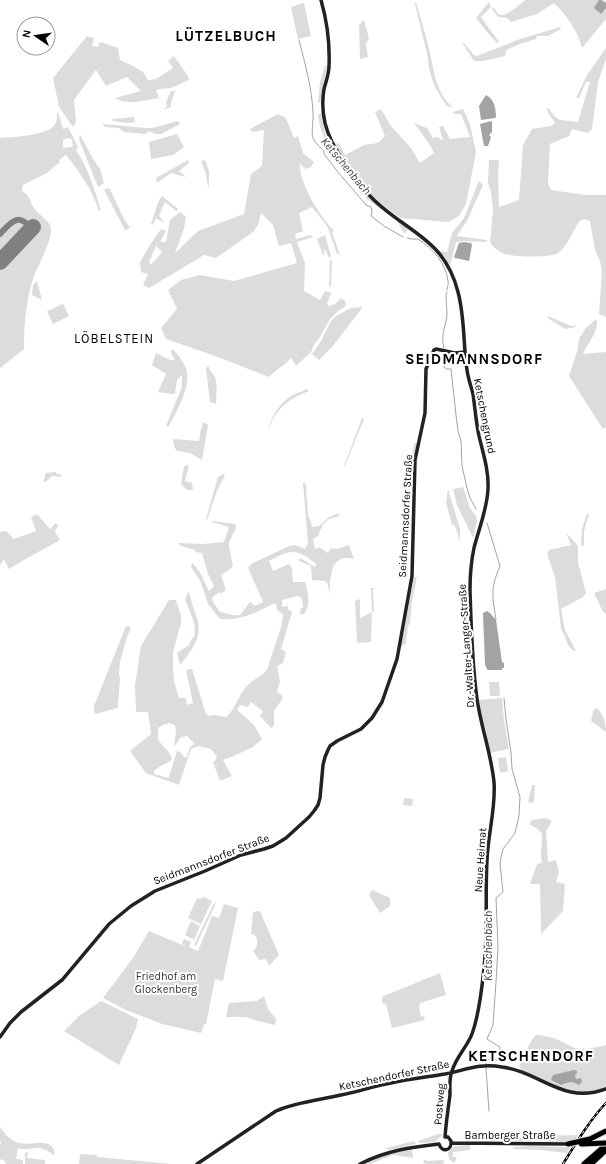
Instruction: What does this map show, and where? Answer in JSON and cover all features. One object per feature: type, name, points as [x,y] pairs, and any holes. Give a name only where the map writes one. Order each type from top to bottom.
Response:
[{"type":"highway","points":[[568,1144],[590,1139],[606,1131]]},
{"type":"highway","points":[[568,1144],[606,1144]]},
{"type":"highway","points":[[584,1164],[606,1144]]},
{"type":"highway","points":[[591,1164],[606,1150]]},
{"type":"street","name":"Ketschengrund","points":[[320,0],[328,32],[329,60],[323,112],[329,136],[341,157],[368,193],[382,207],[428,241],[441,255],[450,269],[456,284],[460,298],[467,372],[487,470],[488,486],[486,506]]},
{"type":"street","name":"Seidmannsdorfer Straße","points":[[0,1037],[10,1023],[21,1012],[62,980],[109,924],[131,906],[155,891],[241,855],[273,846],[286,838],[314,811],[320,798],[323,765],[328,750],[337,741],[361,729],[372,718],[382,702],[397,659],[412,576],[415,460],[425,413],[426,369],[435,349],[454,353],[465,352]]},
{"type":"street","name":"Dr.-Walter-Langer-Straße","points":[[486,506],[474,549],[470,587],[476,687],[482,728],[492,771],[494,810]]},
{"type":"street","name":"Neue Heimat","points":[[451,1072],[471,1037],[477,1016],[486,951],[487,858],[494,810]]},
{"type":"street","points":[[455,1065],[459,1070]]},
{"type":"street","name":"Ketschendorfer Straße","points":[[197,1164],[269,1116],[290,1106],[388,1083],[451,1072],[475,1066],[502,1067],[516,1070],[571,1093],[588,1094],[606,1089]]},
{"type":"street","name":"Postweg","points":[[445,1137],[451,1072]]},
{"type":"street","points":[[439,1144],[441,1139],[445,1137]]},
{"type":"street","name":"Bamberger Straße","points":[[445,1137],[450,1139],[452,1143]]},
{"type":"street","name":"Bamberger Straße","points":[[452,1143],[568,1144]]},
{"type":"street","name":"Bamberger Straße","points":[[360,1164],[387,1153],[407,1148],[439,1144],[441,1148],[446,1150],[450,1148],[452,1143]]},
{"type":"green space","points":[[525,0],[604,0],[606,2],[606,19],[582,48],[578,35],[554,3],[537,14],[511,22],[507,18],[498,17],[492,9],[494,8],[498,14],[503,15],[513,10]]},
{"type":"green space","points":[[416,2],[437,83],[443,96],[453,107],[447,106],[431,77],[415,4]]},
{"type":"green space","points":[[489,2],[491,7],[481,17],[499,42],[497,43],[476,18]]},
{"type":"green space","points":[[304,3],[311,36],[298,39],[291,7]]},
{"type":"green space","points":[[364,20],[369,38],[366,44],[368,57],[360,59],[359,25]]},
{"type":"green space","points":[[560,27],[561,29],[548,36],[537,36],[536,39],[506,50],[505,56],[483,61],[474,61],[462,42],[474,55],[477,56],[520,39]]},
{"type":"green space","points":[[87,36],[94,38],[92,46],[98,47],[100,42],[118,48],[120,60],[143,72],[148,80],[156,79],[173,68],[168,61],[174,56],[188,76],[189,80],[170,88],[156,90],[159,98],[137,102],[125,102],[115,98],[141,91],[127,77],[106,86],[96,70],[74,100],[76,122],[73,127],[59,107],[53,78]]},
{"type":"green space","points":[[606,48],[606,59],[598,82],[592,129],[588,133],[572,129],[569,136],[550,144],[548,183],[551,190],[586,195],[606,195],[606,317],[599,314],[602,271],[600,261],[595,250],[590,221],[584,219],[581,220],[565,246],[561,251],[554,255],[516,256],[505,254],[497,250],[490,243],[493,210],[491,192],[488,183],[489,160],[499,160],[499,207],[519,200],[523,145],[532,129],[551,126],[555,123],[546,109],[548,108],[555,117],[560,120],[578,122],[590,82],[586,82],[579,98],[576,98],[587,75]]},
{"type":"green space","points":[[325,66],[327,66],[320,103],[318,103],[320,82]]},
{"type":"green space","points":[[171,91],[175,91],[171,102],[171,107],[163,110],[167,106],[166,102]]},
{"type":"green space","points":[[381,109],[391,126],[411,148],[420,163],[434,153],[414,123],[427,128],[433,138],[437,137],[443,140],[439,127],[443,126],[450,139],[470,137],[461,114],[454,114],[453,112],[463,109],[470,124],[476,152],[466,204],[459,216],[448,222],[400,218],[372,197],[342,157],[336,144],[339,143],[345,155],[364,145],[378,143],[385,136],[375,112]]},
{"type":"green space","points":[[57,112],[63,129],[68,127],[78,147],[76,150],[88,172],[101,211],[99,211],[85,182],[66,155],[47,173],[23,185],[22,191],[28,197],[36,211],[49,223],[51,229],[47,247],[34,276],[29,293],[25,321],[24,349],[0,368],[0,138],[30,135],[46,131],[55,124],[57,120]],"holes":[[[68,138],[72,139],[73,146],[63,148],[63,140]]]},
{"type":"green space","points":[[278,114],[286,118],[294,138],[298,136],[303,153],[314,162],[311,167],[306,169],[300,162],[302,179],[322,217],[334,231],[332,232],[340,255],[337,254],[327,226],[312,207],[299,213],[303,231],[295,234],[296,239],[311,235],[313,237],[297,242],[305,263],[304,291],[320,300],[325,291],[331,293],[327,304],[329,306],[335,304],[341,298],[346,302],[345,307],[339,310],[330,319],[311,352],[296,366],[291,358],[269,377],[166,339],[161,328],[177,309],[168,290],[181,280],[200,275],[234,281],[297,263],[291,243],[279,246],[273,225],[261,213],[258,225],[253,232],[216,258],[204,255],[149,288],[143,285],[148,274],[141,272],[140,262],[161,229],[166,231],[160,242],[166,242],[170,220],[180,212],[186,217],[184,229],[175,253],[198,231],[244,214],[251,174],[262,166],[264,130],[252,132],[250,129]],"holes":[[[156,246],[162,252],[151,265],[149,262]]]},
{"type":"green space","points":[[318,114],[321,114],[325,133],[333,148],[365,193],[408,228],[406,233],[403,232],[397,221],[368,200],[359,191],[325,140],[320,127]]},
{"type":"green space","points":[[134,117],[135,122],[128,123],[113,121],[112,119]]},
{"type":"green space","points":[[178,121],[180,124],[161,134],[155,134],[149,131],[145,134],[124,132],[119,128],[105,127],[102,124],[152,128]]},
{"type":"green space","points":[[177,134],[184,147],[173,155],[151,159],[149,142]]},
{"type":"green space","points":[[80,135],[100,169],[104,183],[98,187],[79,139]]},
{"type":"green space","points":[[188,160],[189,163],[179,171],[186,177],[171,173],[157,183],[156,178]]},
{"type":"green space","points":[[205,160],[209,171],[209,187],[206,173],[201,161]]},
{"type":"green space","points":[[479,181],[483,185],[467,221],[457,236],[487,240],[486,242],[456,242],[450,266],[440,251],[447,252],[452,233],[464,218]]},
{"type":"green space","points":[[107,188],[110,189],[124,219],[130,228],[125,230],[104,190]]},
{"type":"green space","points":[[162,196],[178,209],[176,211],[165,202],[159,216],[164,222],[156,218],[153,224],[151,224],[158,202]]},
{"type":"green space","points":[[325,235],[331,256],[329,258],[325,249],[325,253],[323,255],[317,239]]},
{"type":"green space","points":[[330,260],[332,260],[331,287],[329,286]]},
{"type":"green space","points":[[37,281],[42,300],[32,295],[33,285]]},
{"type":"green space","points":[[63,304],[69,316],[53,324],[47,311]]},
{"type":"green space","points":[[363,307],[332,347],[319,360],[312,354],[321,341],[331,321],[336,316],[351,308]]},
{"type":"green space","points":[[548,316],[576,327],[565,329],[549,319],[547,317]]},
{"type":"green space","points":[[596,319],[597,323],[595,333],[583,354],[606,352],[606,427],[603,429],[569,376],[578,348],[579,339],[585,329]]},
{"type":"green space","points":[[171,350],[174,350],[184,364],[187,372],[187,378],[179,407],[169,426],[166,426],[182,387],[182,375],[177,380],[175,394],[158,392],[166,374],[152,365],[156,353],[170,360],[175,360]]},
{"type":"green space","points":[[208,365],[216,380],[216,404],[210,402],[206,369]]},
{"type":"green space","points":[[306,389],[309,391],[294,398],[282,407],[274,418],[267,433],[271,422],[273,417],[282,403],[291,396]]},
{"type":"green space","points":[[362,418],[364,419],[344,466]]},
{"type":"green space","points":[[203,422],[208,425],[202,460],[190,453],[176,450],[173,439],[199,441]]},
{"type":"green space","points":[[414,443],[417,443],[411,483],[409,482]]},
{"type":"green space","points":[[189,465],[185,481],[192,483],[193,490],[186,489],[181,484],[184,466]]},
{"type":"green space","points":[[56,472],[57,474],[62,475],[61,477],[52,476],[47,481],[43,482],[46,473]]},
{"type":"green space","points":[[223,474],[225,475],[217,491],[207,520],[206,519],[218,477]]},
{"type":"green space","points":[[303,483],[306,485],[308,515],[312,527],[319,526],[329,517],[339,513],[339,516],[329,519],[323,524],[318,536],[313,539],[315,549],[319,547],[328,553],[331,548],[336,549],[349,545],[354,559],[346,558],[336,563],[331,574],[330,594],[327,582],[312,580],[311,566],[299,561],[300,558],[315,567],[316,564],[304,555],[289,552],[269,561],[273,571],[289,564],[292,568],[293,582],[305,582],[308,598],[308,607],[304,614],[300,614],[301,608],[303,608],[302,598],[298,596],[282,600],[282,607],[288,606],[288,609],[292,612],[281,649],[286,652],[283,663],[277,666],[280,681],[277,692],[281,694],[283,698],[274,711],[274,726],[271,728],[260,716],[263,711],[251,702],[248,707],[240,705],[237,710],[254,725],[262,739],[253,747],[223,760],[232,776],[220,781],[213,762],[217,757],[211,749],[198,746],[191,749],[179,785],[146,773],[130,751],[151,734],[148,712],[136,712],[135,685],[141,646],[169,600],[176,600],[181,616],[181,623],[173,652],[174,681],[179,698],[186,698],[187,705],[193,703],[186,670],[192,669],[206,714],[209,716],[214,715],[226,717],[247,685],[267,670],[283,618],[283,614],[278,611],[275,603],[255,613],[242,617],[235,619],[220,619],[208,604],[201,582],[191,567],[192,563],[200,573],[209,591],[214,586],[208,574],[202,553],[195,552],[196,550],[181,546],[178,543],[203,544],[224,542],[229,527],[212,521],[235,524],[236,528],[229,542],[233,566],[221,575],[226,590],[212,597],[213,602],[220,612],[233,615],[240,615],[250,602],[255,606],[263,602],[248,568],[251,564],[289,546],[295,545],[305,549],[308,544]],"holes":[[[169,723],[175,725],[176,731],[174,747],[181,737],[187,736],[194,743],[190,747],[187,757],[184,757],[177,751],[168,778],[154,774],[154,771],[172,759],[158,739],[158,728]]]},
{"type":"green space","points":[[463,487],[470,508],[476,516],[477,522],[473,538],[457,505],[453,489]]},
{"type":"green space","points":[[448,489],[460,529],[460,541],[455,526],[452,524],[446,503]]},
{"type":"green space","points":[[37,514],[50,529],[56,523],[58,525],[55,532],[60,540],[9,569],[4,559],[0,565],[0,532],[6,531],[14,539],[36,531],[31,517]]},
{"type":"green space","points":[[587,514],[589,514],[584,531],[584,546],[581,545],[582,529]]},
{"type":"green space","points":[[566,533],[578,547],[578,563],[586,593],[583,597],[561,609],[565,630],[576,651],[571,649],[561,629],[555,577],[547,554],[549,550],[571,545]]},
{"type":"green space","points":[[414,577],[417,577],[412,601],[410,623],[408,626],[406,643],[401,647]]},
{"type":"green space","points":[[371,588],[375,588],[373,590],[374,612],[372,612]]},
{"type":"green space","points":[[606,589],[606,614],[603,612],[594,593]]},
{"type":"green space","points":[[188,592],[190,594],[199,628],[194,645],[180,665],[177,653],[189,645],[195,635],[194,622],[185,599]]},
{"type":"green space","points":[[360,599],[360,618],[372,612],[371,642],[357,643],[355,601]]},
{"type":"green space","points":[[126,626],[131,628],[120,661],[118,706],[117,708],[96,714],[94,712],[94,706]]},
{"type":"green space","points":[[489,682],[499,682],[500,696],[490,696]]},
{"type":"green space","points":[[502,698],[509,749],[490,753],[486,738],[485,726],[483,726],[479,700]]},
{"type":"green space","points":[[597,708],[604,719],[606,732],[591,721],[593,711]]},
{"type":"green space","points":[[506,757],[508,771],[500,773],[498,758]]},
{"type":"green space","points":[[532,785],[535,785],[534,801],[532,803],[528,802]]},
{"type":"green space","points":[[404,798],[413,799],[412,806],[403,805]]},
{"type":"green space","points":[[546,818],[552,821],[546,831],[548,862],[556,860],[559,872],[556,882],[565,884],[563,911],[541,934],[540,884],[530,884],[537,864],[542,863],[542,834],[538,829],[529,824],[532,820]]},
{"type":"green space","points":[[372,890],[390,898],[390,906],[380,913],[369,895]]},
{"type":"green space","points":[[204,897],[212,901],[201,924],[188,918],[197,898],[200,899]]},
{"type":"green space","points":[[214,903],[216,903],[196,946],[194,945]]},
{"type":"green space","name":"Friedhof am Glockenberg","points":[[224,904],[238,908],[223,981],[215,979],[206,1024],[204,1024],[201,1033],[162,1024],[126,1010],[103,998],[133,958],[149,931],[187,947],[182,944],[184,939],[191,942],[189,947],[198,951],[212,916],[219,918]]},
{"type":"green space","points":[[260,911],[279,955],[269,966],[266,959],[259,960],[253,951],[257,946],[257,942],[256,936],[251,934],[253,912]]},
{"type":"green space","points":[[191,921],[200,926],[194,940],[185,935]]},
{"type":"green space","points":[[440,973],[446,995],[420,1003],[419,1007],[421,1017],[424,1016],[425,1020],[392,1028],[386,1004],[382,1003],[382,997]]},
{"type":"green space","points":[[264,996],[268,1009],[276,1019],[275,1025],[246,1017],[226,1017],[229,1003],[257,1001]]},
{"type":"green space","name":"Friedhof am Glockenberg","points":[[101,1001],[138,1019],[136,1028],[119,1065],[64,1031],[79,1016]]},
{"type":"green space","points":[[536,1035],[553,1038],[579,1049],[606,1045],[606,1088],[586,1092],[572,1091],[549,1084],[521,1070],[519,1066]]},
{"type":"green space","points":[[0,1127],[7,1136],[16,1142],[28,1144],[45,1143],[50,1145],[55,1155],[41,1149],[42,1148],[18,1148],[16,1159],[23,1160],[23,1164],[6,1164],[5,1161],[0,1159]]},
{"type":"green space","points":[[438,1134],[443,1134],[435,1142],[420,1143],[418,1141]]},
{"type":"green space","points":[[578,1135],[575,1140],[571,1140],[570,1142],[513,1141],[512,1139],[541,1136]]},
{"type":"green space","points":[[414,1141],[416,1144],[389,1150],[386,1148]]},
{"type":"green space","points":[[470,1145],[470,1150],[453,1152],[453,1157],[457,1157],[454,1163],[449,1159],[448,1153],[452,1148]]},
{"type":"green space","points":[[514,1147],[570,1147],[567,1153],[513,1149]]},
{"type":"green space","points":[[412,1149],[413,1158],[393,1155],[370,1164],[363,1164],[380,1156]]},
{"type":"green space","points":[[28,1152],[27,1158],[45,1160],[45,1164],[25,1164],[25,1153]]},
{"type":"green space","points":[[80,1154],[97,1155],[97,1157],[172,1164],[79,1164]]},
{"type":"green space","points":[[424,1160],[445,1161],[443,1164],[426,1164],[423,1163]]},
{"type":"shaded area","points":[[599,0],[606,3],[606,8],[601,14],[594,8]]},
{"type":"shaded area","points":[[486,95],[494,104],[496,117],[481,120],[479,106]]},
{"type":"shaded area","points":[[491,121],[492,132],[489,135],[491,137],[488,146],[484,146],[480,124]]},
{"type":"shaded area","points":[[459,243],[471,243],[472,245],[469,261],[454,257]]},
{"type":"shaded area","points":[[487,611],[496,620],[502,662],[504,663],[504,668],[502,668],[502,670],[488,670],[485,665],[483,613]]},
{"type":"shaded area","points":[[574,1070],[577,1071],[575,1075],[576,1079],[581,1078],[582,1082],[579,1085],[570,1082],[561,1085],[551,1080],[553,1075]]},
{"type":"waterway","name":"Ketschenbach","points":[[299,40],[311,94],[313,116],[312,135],[314,140],[324,151],[324,154],[338,172],[366,205],[371,207],[371,216],[384,226],[403,237]]},
{"type":"waterway","name":"Ketschenbach","points":[[407,238],[418,239],[438,257],[447,274],[447,290]]},
{"type":"waterway","name":"Ketschenbach","points":[[444,348],[443,339],[447,315],[447,292]]},
{"type":"waterway","name":"Ketschenbach","points":[[445,359],[444,367],[451,369],[458,431],[461,441],[462,466],[470,498],[476,509]]},
{"type":"waterway","name":"Ketschenbach","points":[[487,523],[500,566],[493,589],[496,620]]},
{"type":"waterway","name":"Ketschenbach","points":[[486,1065],[489,1059],[498,1060],[500,1047],[487,1039],[493,1025],[496,982],[498,947],[496,898],[503,892],[500,864],[501,857],[503,849],[515,833],[519,816],[520,797],[512,769],[504,698]]},
{"type":"waterway","name":"Ketschenbach","points":[[486,1068],[489,1111]]},
{"type":"taxiway","points":[[0,234],[11,223],[19,220],[27,224],[31,229]]},
{"type":"runway","points":[[0,262],[33,227]]},
{"type":"railway","points":[[563,1164],[588,1125],[606,1103]]},
{"type":"district","name":"LÜTZELBUCH","points":[[226,36]]},
{"type":"district","name":"LÖBELSTEIN","points":[[114,338]]},
{"type":"district","name":"SEIDMANNSDORF","points":[[474,359]]},
{"type":"district","name":"KETSCHENDORF","points":[[531,1056]]}]
